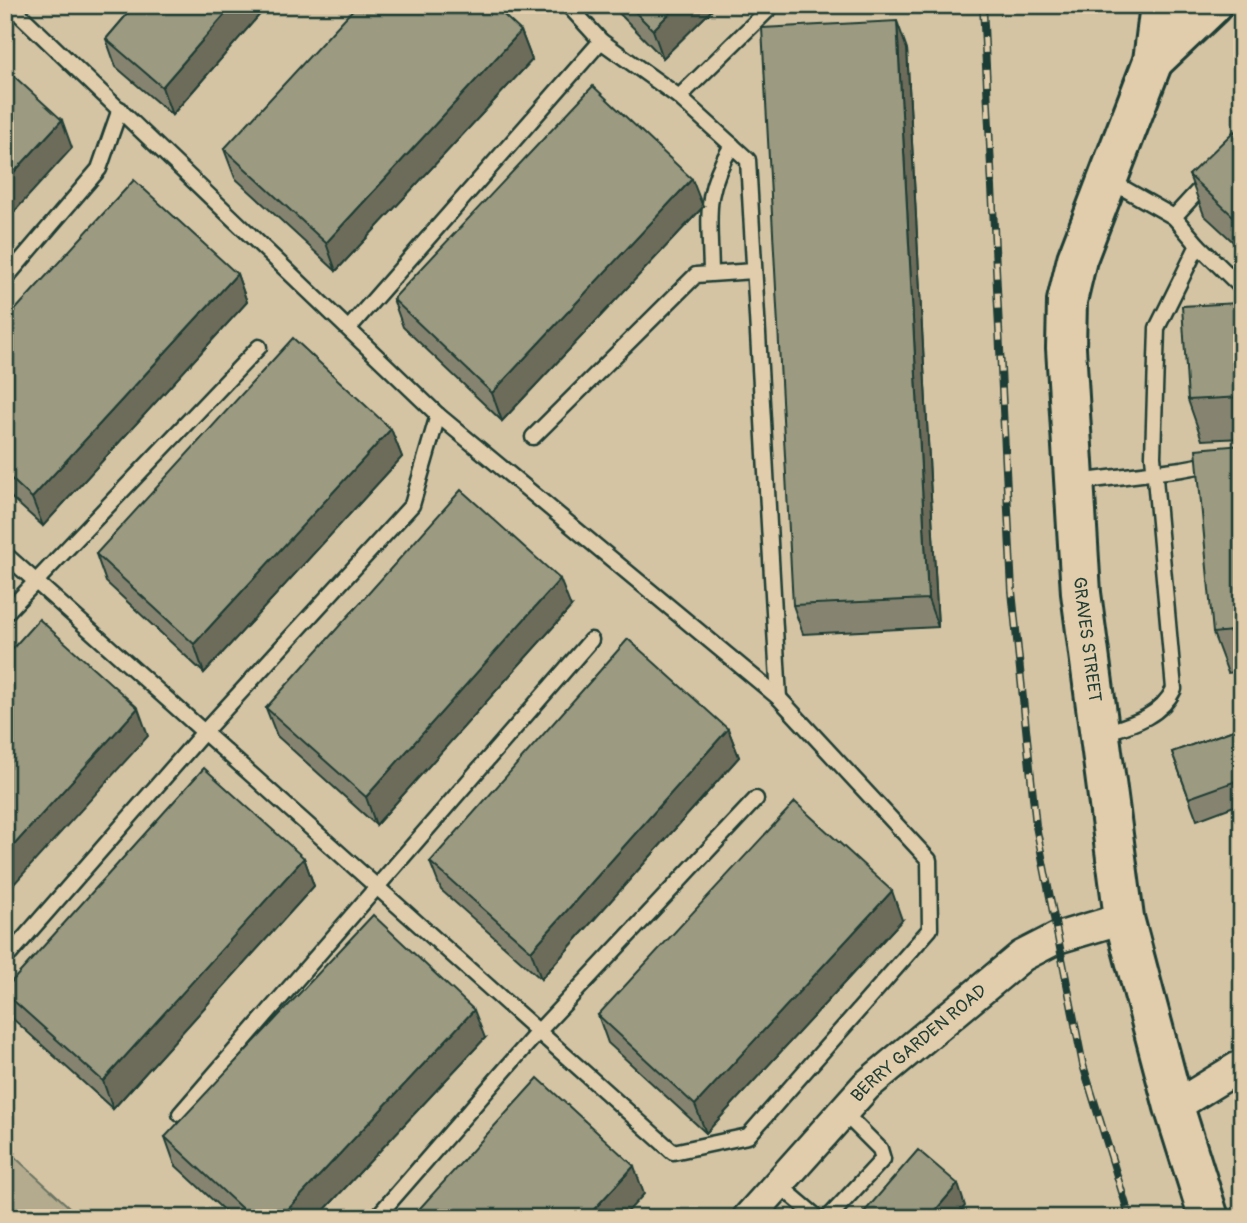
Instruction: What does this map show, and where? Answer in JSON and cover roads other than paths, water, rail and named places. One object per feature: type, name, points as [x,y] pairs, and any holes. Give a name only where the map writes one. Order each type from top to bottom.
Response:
[{"type":"street","name":"GRAVES STREET","points":[[1160,5],[1153,61],[1077,259],[1067,302],[1066,348],[1081,593],[1124,918],[1174,1107],[1209,1218]]},
{"type":"street","name":"GRAVES STREET","points":[[1153,61],[1212,5]]},
{"type":"street","name":"BERRY GARDEN ROAD","points":[[748,1218],[866,1086],[1022,956],[1057,938],[1124,918]]},
{"type":"street","points":[[1174,1107],[1242,1065]]},
{"type":"lane","points":[[5,554],[673,1152],[748,1136],[930,929],[929,860],[779,698],[438,415],[10,5]]},
{"type":"lane","points":[[568,5],[601,41],[679,97],[748,160],[779,698]]},
{"type":"lane","points":[[679,97],[773,5]]},
{"type":"lane","points":[[349,328],[601,41]]},
{"type":"lane","points":[[5,279],[99,169],[120,109]]},
{"type":"lane","points":[[711,272],[709,193],[715,172],[732,145]]},
{"type":"lane","points":[[1174,217],[1216,171]]},
{"type":"lane","points":[[1107,179],[1174,217],[1242,288]]},
{"type":"lane","points":[[1100,734],[1142,720],[1169,701],[1174,689],[1154,473],[1157,328],[1198,245]]},
{"type":"lane","points":[[533,437],[684,284],[696,275],[711,272],[754,271]]},
{"type":"lane","points":[[5,614],[259,346]]},
{"type":"lane","points":[[10,954],[204,733],[412,505],[438,415]]},
{"type":"lane","points":[[1074,482],[1154,473],[1242,458]]},
{"type":"lane","points":[[180,1114],[592,640]]},
{"type":"lane","points":[[376,1218],[537,1032],[756,799]]},
{"type":"lane","points":[[828,1218],[883,1158],[880,1149],[844,1112]]},
{"type":"lane","points":[[778,1184],[818,1218]]},
{"type":"railway","points":[[983,5],[1012,591],[1036,826],[1083,1065],[1130,1218]]}]
